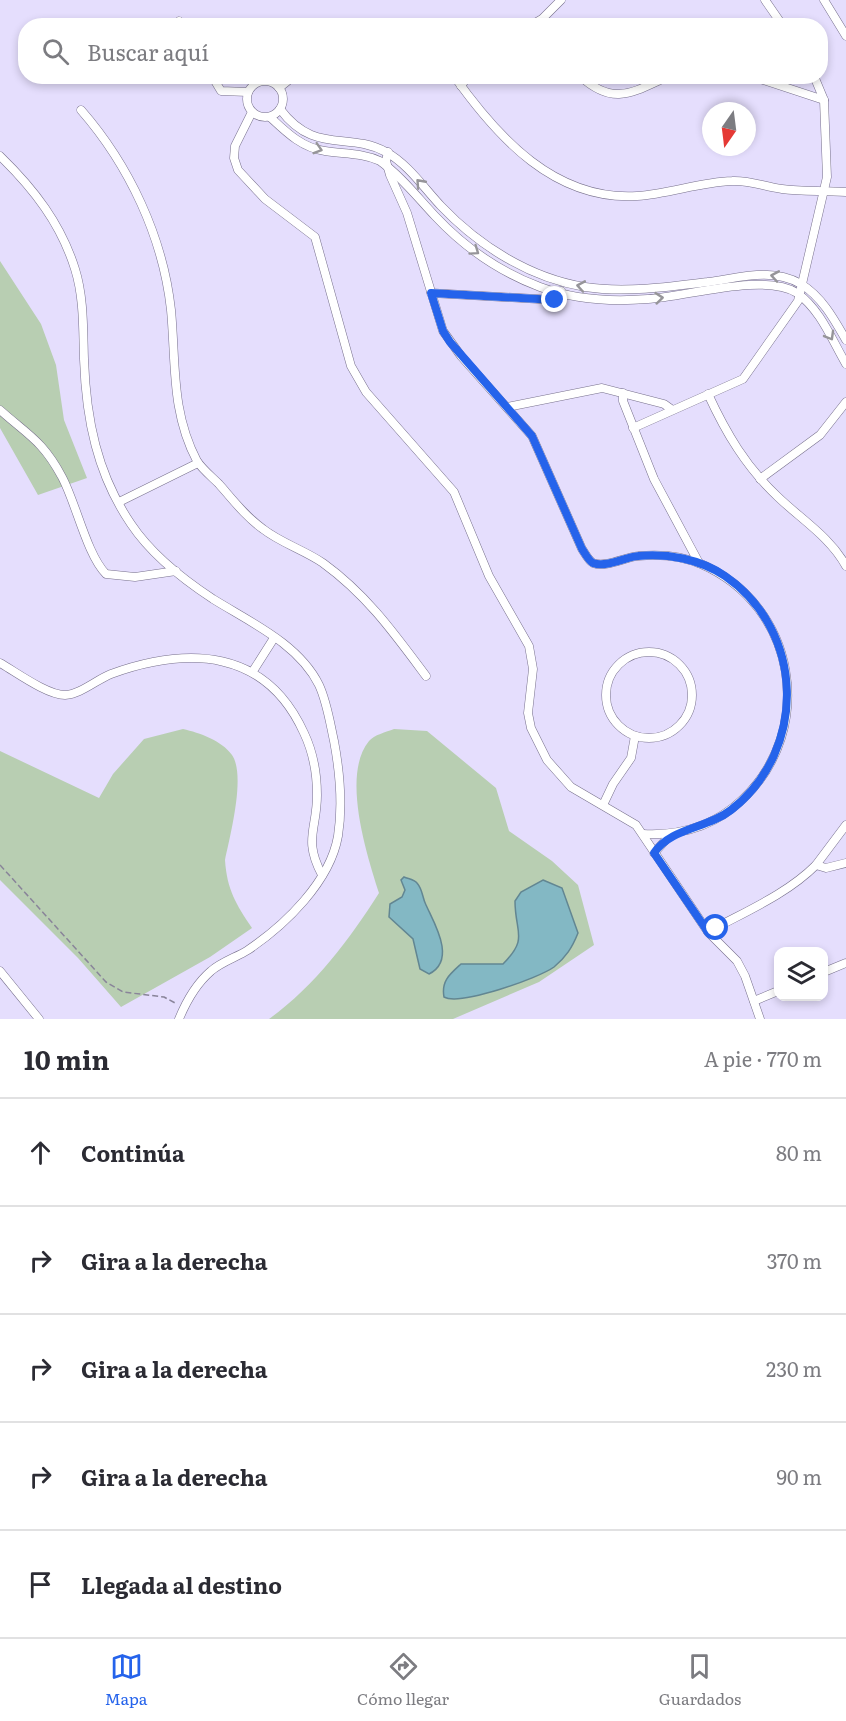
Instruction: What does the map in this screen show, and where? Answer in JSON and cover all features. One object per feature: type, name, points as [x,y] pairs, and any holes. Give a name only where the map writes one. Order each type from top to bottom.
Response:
[{"type":"street","points":[[547,18],[561,0]]},
{"type":"street","points":[[765,0],[777,18]]},
{"type":"street","points":[[824,0],[846,36]]},
{"type":"street","points":[[217,84],[221,91],[248,92]]},
{"type":"street","points":[[255,84],[248,92],[246,103],[252,112],[260,117],[270,117],[280,110],[284,98],[276,84]]},
{"type":"street","points":[[279,88],[284,84]]},
{"type":"street","points":[[592,84],[606,94],[615,96],[650,84]]},
{"type":"street","points":[[775,84],[824,100]]},
{"type":"street","points":[[633,428],[671,409],[743,380],[800,296],[826,190],[824,100],[817,84]]},
{"type":"street","points":[[460,86],[528,160],[572,186],[596,193],[638,196],[738,180],[784,190],[846,192]]},
{"type":"street","points":[[81,110],[104,137],[150,223],[170,309],[174,389],[180,420],[198,463],[244,513],[264,530],[321,561],[352,586],[383,616],[426,676]]},
{"type":"street","points":[[280,110],[295,126],[314,136],[329,141],[366,145],[388,152],[403,164],[443,208],[492,249],[527,269],[562,282],[597,288],[655,287],[755,274],[777,275],[802,285],[819,299],[846,340]]},
{"type":"street","points":[[252,112],[235,146],[234,158],[238,170],[265,199],[315,237],[351,366],[366,392],[448,483],[489,576],[530,646],[533,669],[528,713],[537,742],[556,772],[571,787],[627,817],[643,834],[708,932],[737,961],[746,976],[760,1019]]},
{"type":"street","points":[[270,117],[287,133],[322,151],[365,155],[388,166],[461,242],[521,279],[561,294],[593,300],[649,299],[761,285],[790,290],[800,296],[820,318],[846,364]]},
{"type":"street","points":[[388,152],[388,166],[407,213],[443,331],[539,449],[582,549],[589,559],[602,564],[637,556],[656,556],[699,563],[724,576],[747,596],[771,626],[787,678],[786,717],[781,739],[770,763],[752,791],[717,819],[695,829],[672,834],[643,834]]},
{"type":"street","points":[[0,156],[39,196],[62,234],[76,272],[82,316],[87,420],[102,468],[132,525],[176,570],[210,596],[274,638],[305,665],[318,684],[333,738],[340,789],[340,819],[333,856],[322,874],[264,939],[212,970],[184,1008],[179,1019]]},
{"type":"street","points":[[431,293],[555,300],[561,294],[562,282]]},
{"type":"street","points":[[507,407],[591,389],[623,393],[664,404],[671,409]]},
{"type":"street","points":[[623,393],[623,401],[654,478],[699,563]]},
{"type":"street","points":[[708,394],[731,441],[760,479],[821,533],[846,566]]},
{"type":"street","points":[[760,479],[820,435],[846,402]]},
{"type":"street","points":[[0,410],[28,430],[52,461],[65,483],[98,563],[106,574],[135,577],[176,570]]},
{"type":"street","points":[[119,502],[198,463]]},
{"type":"street","points":[[253,671],[274,638]]},
{"type":"street","points":[[648,651],[663,653],[684,669],[692,695],[690,709],[684,720],[668,733],[648,738],[635,736],[622,728],[612,717],[606,696],[610,674],[620,662],[633,654],[648,651]]},
{"type":"street","points":[[0,663],[53,693],[66,695],[109,675],[178,659],[213,659],[253,671],[288,704],[305,734],[315,766],[317,797],[310,841],[322,874]]},
{"type":"street","points":[[603,805],[613,784],[631,758],[635,736]]},
{"type":"street","points":[[708,932],[764,902],[807,875],[846,825]]},
{"type":"street","points":[[654,853],[672,834]]},
{"type":"street","points":[[816,865],[825,868],[846,863]]},
{"type":"street","points":[[828,970],[846,963]]},
{"type":"street","points":[[0,971],[37,1018]]},
{"type":"street","points":[[754,1001],[774,993]]},
{"type":"path","points":[[0,865],[106,982],[123,992],[164,997],[184,1008]]},
{"type":"shaded area","points":[[0,261],[41,324],[56,365],[64,420],[87,478],[38,495],[0,428]]},
{"type":"shaded area","points":[[183,729],[216,741],[232,755],[236,764],[238,776],[236,806],[225,860],[233,896],[252,928],[210,957],[121,1007],[78,958],[0,880],[0,751],[99,798],[113,774],[144,739]]},
{"type":"shaded area","points":[[394,729],[427,731],[496,788],[509,831],[552,861],[578,885],[594,945],[539,982],[453,1019],[269,1019],[301,992],[330,961],[356,928],[379,893],[368,858],[359,816],[357,774],[361,756],[369,741],[377,735]]},
{"type":"shaded area","points":[[404,877],[419,886],[441,941],[441,960],[437,968],[429,974],[420,969],[413,939],[389,917],[390,904],[402,897],[405,890],[401,880]]},
{"type":"shaded area","points":[[543,880],[562,888],[578,933],[565,956],[546,972],[517,984],[466,998],[444,997],[445,982],[461,964],[503,964],[511,955],[516,948],[519,935],[515,901],[521,892]]},
{"type":"route","points":[[555,300],[431,293],[443,331],[450,342],[532,436],[582,549],[589,559],[594,563],[602,564],[637,556],[676,557],[699,563],[724,576],[761,611],[771,626],[784,661],[788,696],[786,717],[781,739],[763,776],[752,791],[731,810],[695,829],[672,834],[654,853],[708,932],[716,928]]}]
